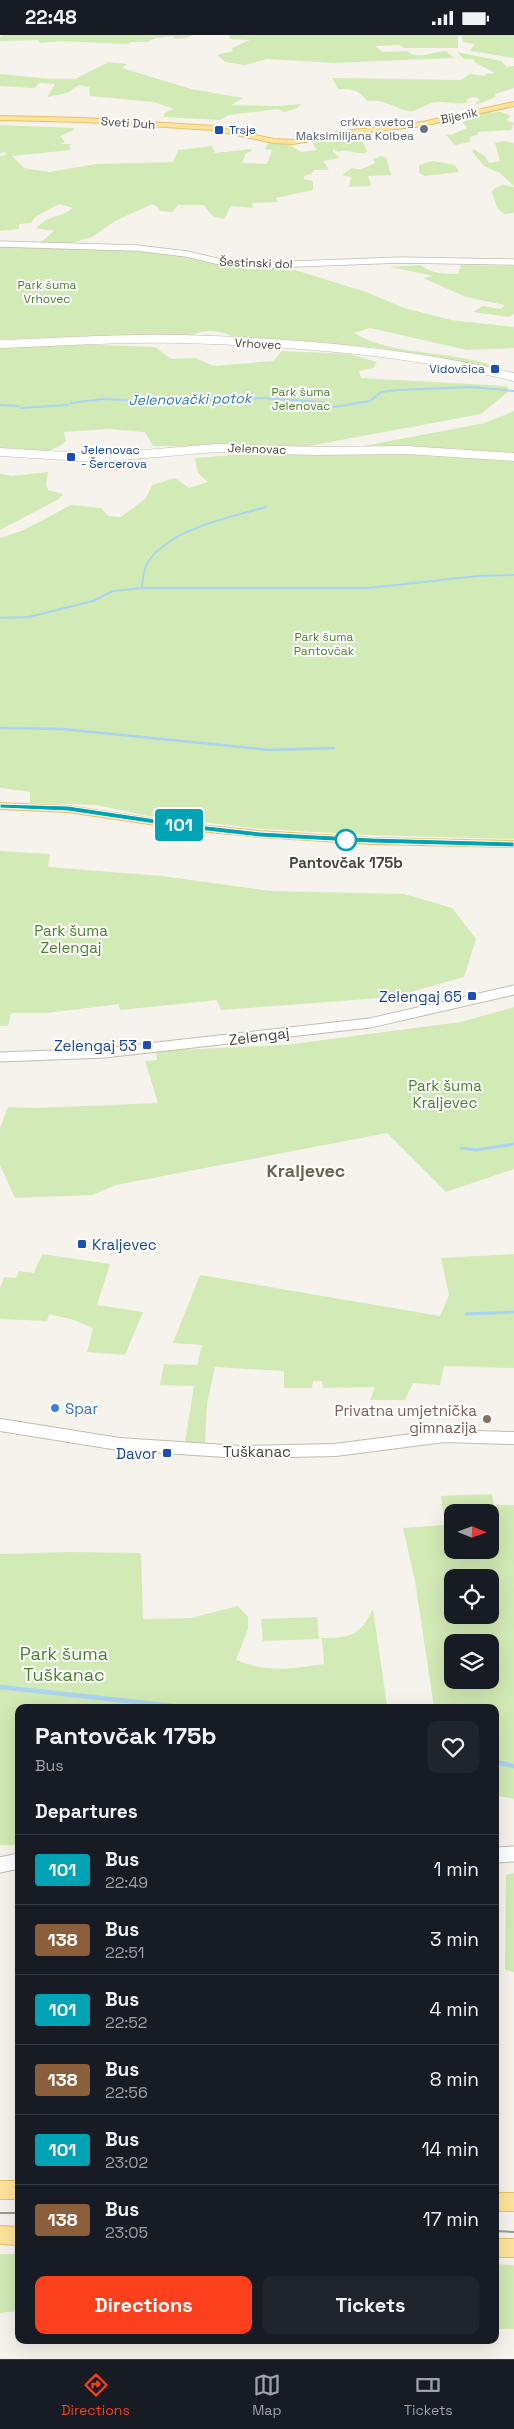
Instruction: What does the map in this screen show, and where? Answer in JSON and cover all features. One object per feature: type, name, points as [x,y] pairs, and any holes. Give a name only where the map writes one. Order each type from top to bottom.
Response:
[{"type":"main road","name":"Bijenik","points":[[256,137],[281,142],[304,142],[344,133],[422,124],[514,104]]},
{"type":"main road","name":"Sveti Duh","points":[[0,119],[85,120],[205,127],[256,137]]},
{"type":"main road","points":[[0,806],[68,809],[189,827],[260,834],[371,841],[514,844]]},
{"type":"main road","points":[[0,2190],[15,2190]]},
{"type":"main road","points":[[499,2202],[514,2202]]},
{"type":"main road","points":[[0,2235],[15,2236]]},
{"type":"main road","points":[[499,2248],[514,2248]]},
{"type":"street","name":"Šestinski dol","points":[[0,244],[136,248],[187,253],[225,263],[269,265],[400,260],[514,262]]},
{"type":"street","name":"Vrhovec","points":[[0,344],[181,339],[352,349],[464,366],[514,377]]},
{"type":"street","name":"Jelenovac","points":[[0,452],[99,458],[223,448],[315,451],[407,450],[514,457]]},
{"type":"street","name":"Zelengaj","points":[[0,1057],[104,1053],[370,1023],[514,990]]},
{"type":"street","name":"Tuškanac","points":[[0,1425],[110,1444],[212,1451],[319,1451],[371,1447],[436,1437],[514,1437]]},
{"type":"street","points":[[499,1855],[514,1855]]},
{"type":"street","points":[[0,1865],[15,1862]]},
{"type":"green space","points":[[3,35],[193,35],[175,39],[172,36],[156,38],[147,42],[132,42],[128,44],[60,41],[40,43],[39,40],[0,41],[0,37]]},
{"type":"green space","points":[[229,35],[514,35],[514,58],[470,51],[475,44],[463,42],[462,36],[458,36],[458,48],[404,48],[400,45],[375,46],[383,52],[407,51],[416,55],[446,51],[454,58],[335,63],[267,59],[245,65],[225,62],[217,55],[233,51],[232,48],[250,40],[230,39]]},
{"type":"green space","points":[[457,52],[501,61],[507,67],[514,66],[514,88],[495,94],[496,97],[478,104],[475,103],[480,100],[476,97],[469,98],[466,100],[468,102],[464,103],[433,102],[408,111],[383,102],[367,101],[361,94],[354,91],[338,89],[332,78],[461,80],[470,74],[486,76],[485,74],[495,73],[476,63],[473,59],[464,59]]},
{"type":"green space","points":[[109,62],[127,64],[122,68],[191,89],[243,98],[231,105],[279,106],[301,104],[297,108],[285,112],[278,109],[229,115],[220,120],[164,117],[164,113],[174,109],[154,102],[90,96],[89,87],[79,85],[67,93],[47,97],[55,84],[39,83],[35,88],[0,86],[0,74],[52,79],[75,79]]},
{"type":"green space","points":[[501,112],[511,116],[506,120],[514,123],[511,130],[478,132],[478,135],[470,137],[470,142],[455,145],[445,134],[451,135],[467,128],[463,123],[464,119],[483,113]]},
{"type":"green space","points":[[0,125],[74,128],[74,130],[60,136],[65,142],[60,144],[72,144],[69,145],[71,150],[12,156],[24,168],[49,172],[96,164],[173,162],[178,150],[212,146],[215,153],[251,149],[252,151],[246,153],[242,163],[267,164],[272,150],[265,149],[269,142],[290,145],[301,152],[317,150],[313,144],[331,137],[349,134],[361,137],[367,152],[338,152],[334,149],[332,151],[340,158],[323,161],[329,170],[314,170],[311,174],[304,176],[304,179],[313,181],[313,190],[276,198],[278,202],[252,203],[254,208],[231,206],[224,219],[212,216],[204,205],[178,205],[172,212],[159,211],[158,207],[152,204],[115,221],[92,237],[68,244],[40,243],[54,231],[36,228],[46,220],[73,208],[59,204],[35,217],[31,223],[19,224],[19,229],[0,231],[0,156],[6,155],[5,152],[0,153]]},
{"type":"green space","points":[[503,141],[514,143],[514,186],[500,173],[484,166],[472,151],[473,149],[483,155],[489,163],[500,161],[495,143]]},
{"type":"green space","points":[[381,156],[386,157],[391,175],[368,176],[371,185],[349,187],[351,177],[342,175],[352,168],[361,169],[375,163],[373,159]]},
{"type":"green space","points":[[433,161],[455,165],[459,172],[425,176],[419,173],[419,165]]},
{"type":"green space","points":[[503,185],[514,187],[514,213],[504,214],[497,208],[492,192],[495,188]]},
{"type":"green space","name":"Park šuma Vrhovec","points":[[0,246],[152,251],[220,264],[292,269],[366,292],[404,308],[451,320],[514,327],[514,348],[467,350],[370,328],[354,333],[367,340],[395,348],[453,356],[502,369],[372,347],[235,338],[213,331],[196,333],[191,336],[0,339]]},
{"type":"green space","points":[[421,265],[434,272],[443,274],[458,274],[461,265],[514,266],[514,314],[509,317],[473,312],[483,306],[501,309],[505,305],[466,297],[423,278],[434,276],[390,267]]},
{"type":"green space","name":"Park šuma Jelenovac","points":[[101,345],[155,347],[171,359],[195,358],[214,366],[273,361],[282,351],[350,354],[377,362],[373,368],[359,371],[361,378],[507,386],[509,391],[481,414],[298,448],[153,446],[145,432],[109,429],[64,432],[66,441],[60,446],[44,451],[0,451],[0,346]]},
{"type":"green space","name":"Park šuma Pantovčak","points":[[514,411],[514,839],[368,835],[262,829],[148,816],[97,805],[30,803],[30,792],[0,788],[0,538],[24,530],[71,505],[101,508],[108,516],[121,517],[146,498],[152,485],[175,478],[189,488],[208,482],[198,473],[195,458],[234,455],[316,455],[485,423]]},
{"type":"green space","points":[[48,472],[46,483],[48,490],[63,494],[59,499],[0,530],[0,474],[12,476]]},
{"type":"green space","name":"Park šuma Zelengaj","points":[[0,851],[50,854],[48,867],[162,876],[270,891],[404,894],[452,908],[476,939],[464,977],[393,997],[221,1010],[217,1000],[120,1010],[119,1004],[47,1013],[11,1013],[8,1026],[0,1026]]},
{"type":"green space","name":"Park šuma Kraljevec","points":[[514,1007],[514,1169],[446,1192],[387,1133],[116,1185],[92,1195],[15,1198],[0,1165],[0,1128],[8,1107],[37,1108],[158,1103],[145,1061],[157,1060],[156,1051],[285,1045],[461,1022]]},
{"type":"green space","points":[[42,1254],[110,1264],[97,1305],[143,1312],[125,1355],[87,1352],[93,1328],[74,1320],[49,1314],[47,1321],[0,1319],[0,1288],[4,1277],[16,1278],[19,1271],[34,1273]]},
{"type":"green space","points":[[514,1254],[514,1368],[444,1366],[440,1385],[413,1383],[405,1400],[370,1400],[375,1387],[323,1388],[322,1381],[313,1381],[312,1388],[284,1388],[284,1371],[215,1367],[207,1404],[205,1443],[185,1442],[194,1386],[160,1385],[164,1364],[197,1365],[202,1345],[173,1343],[200,1275],[440,1316],[449,1295],[441,1258]]},
{"type":"green space","points":[[492,1494],[494,1504],[444,1504],[444,1518],[441,1496]]},
{"type":"green space","points":[[499,1505],[514,1505],[514,1799],[499,1796],[499,1704],[434,1704],[415,1581],[403,1528],[444,1525],[444,1559],[499,1559]]},
{"type":"green space","name":"Park šuma Tuškanac","points":[[67,1552],[141,1553],[143,1619],[191,1618],[238,1606],[248,1617],[248,1629],[236,1660],[259,1667],[280,1669],[324,1664],[322,1638],[353,1634],[363,1625],[373,1609],[387,1704],[15,1704],[15,1845],[0,1845],[0,1554]]},
{"type":"green space","points":[[317,1617],[319,1639],[263,1641],[261,1619]]},
{"type":"green space","points":[[514,1873],[514,1972],[505,1970],[506,1875]]},
{"type":"green space","points":[[0,2254],[15,2254],[15,2311],[0,2313]]},
{"type":"green space","points":[[499,2264],[514,2265],[514,2329],[499,2329]]},
{"type":"waterway","name":"Jelenovački potok","points":[[71,403],[103,399],[165,402],[263,398],[321,402],[334,407],[370,401],[381,392],[397,390],[472,387],[514,391]]},
{"type":"waterway","name":"Jelenovački potok","points":[[0,405],[19,406]]},
{"type":"waterway","name":"Jelenovački potok","points":[[21,408],[68,405]]},
{"type":"waterway","points":[[142,588],[146,565],[170,541],[202,526],[266,507]]},
{"type":"waterway","points":[[142,588],[369,588],[478,576],[514,575]]},
{"type":"waterway","points":[[0,618],[29,617],[93,601],[113,591],[142,588]]},
{"type":"waterway","points":[[0,728],[62,729],[270,750],[334,748]]},
{"type":"waterway","points":[[461,1148],[476,1150],[514,1144]]},
{"type":"waterway","points":[[466,1314],[514,1312]]},
{"type":"waterway","name":"Tuškanac","points":[[0,1687],[155,1704]]},
{"type":"waterway","name":"Tuškanac","points":[[499,1763],[514,1766]]},
{"type":"tram line","points":[[0,2213],[15,2213]]},
{"type":"tram line","points":[[499,2231],[514,2232]]},
{"type":"bus line","name":"101","points":[[0,806],[51,807],[189,827],[312,838],[514,844]]},
{"type":"place","name":"crkva svetog Maksimilijana Kolbea","points":[[424,129]]},
{"type":"place","name":"Trsje","points":[[219,130]]},
{"type":"place","name":"Vidovčica","points":[[495,369]]},
{"type":"place","name":"Jelenovac - Šercerova","points":[[71,457]]},
{"type":"place","name":"Pantovčak 175b","points":[[346,840]]},
{"type":"place","name":"Zelengaj 65","points":[[472,996]]},
{"type":"place","name":"Zelengaj 53","points":[[147,1045]]},
{"type":"place","name":"Kraljevec","points":[[82,1244]]},
{"type":"place","name":"Spar","points":[[55,1408]]},
{"type":"place","name":"Privatna umjetnička gimnazija","points":[[487,1419]]},
{"type":"place","name":"Davor","points":[[167,1453]]},
{"type":"district","name":"Kraljevec","points":[[306,1170]]}]
